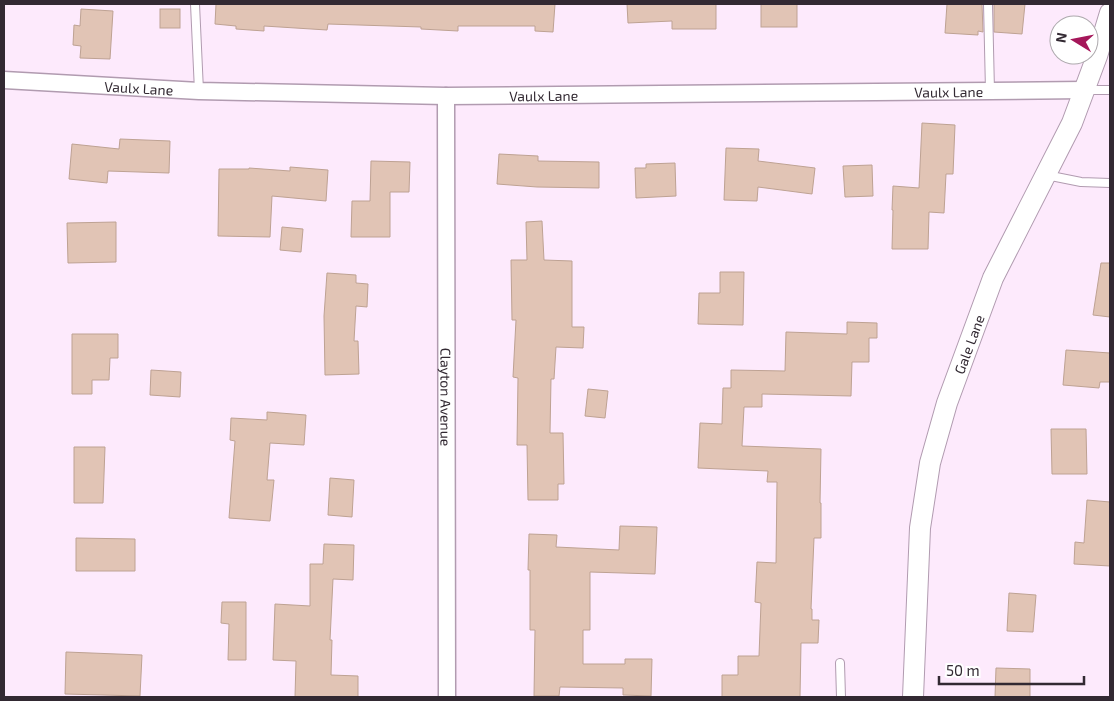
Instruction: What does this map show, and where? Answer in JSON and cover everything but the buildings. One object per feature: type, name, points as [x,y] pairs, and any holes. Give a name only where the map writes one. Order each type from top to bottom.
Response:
[{"type":"street","name":"Gale Lane","points":[[913,697],[920,528],[930,463],[947,403],[993,278],[1072,123],[1097,56],[1110,13]]},
{"type":"street","name":"Vaulx Lane","points":[[4,80],[199,91],[446,96],[1085,90]]},
{"type":"street","name":"Clayton Avenue","points":[[446,96],[447,697]]},
{"type":"lane","points":[[195,4],[199,91]]},
{"type":"lane","points":[[988,4],[990,91]]},
{"type":"lane","points":[[1085,90],[1110,90]]},
{"type":"lane","points":[[1046,176],[1081,182],[1110,183]]},
{"type":"lane","points":[[840,663],[841,697]]}]
